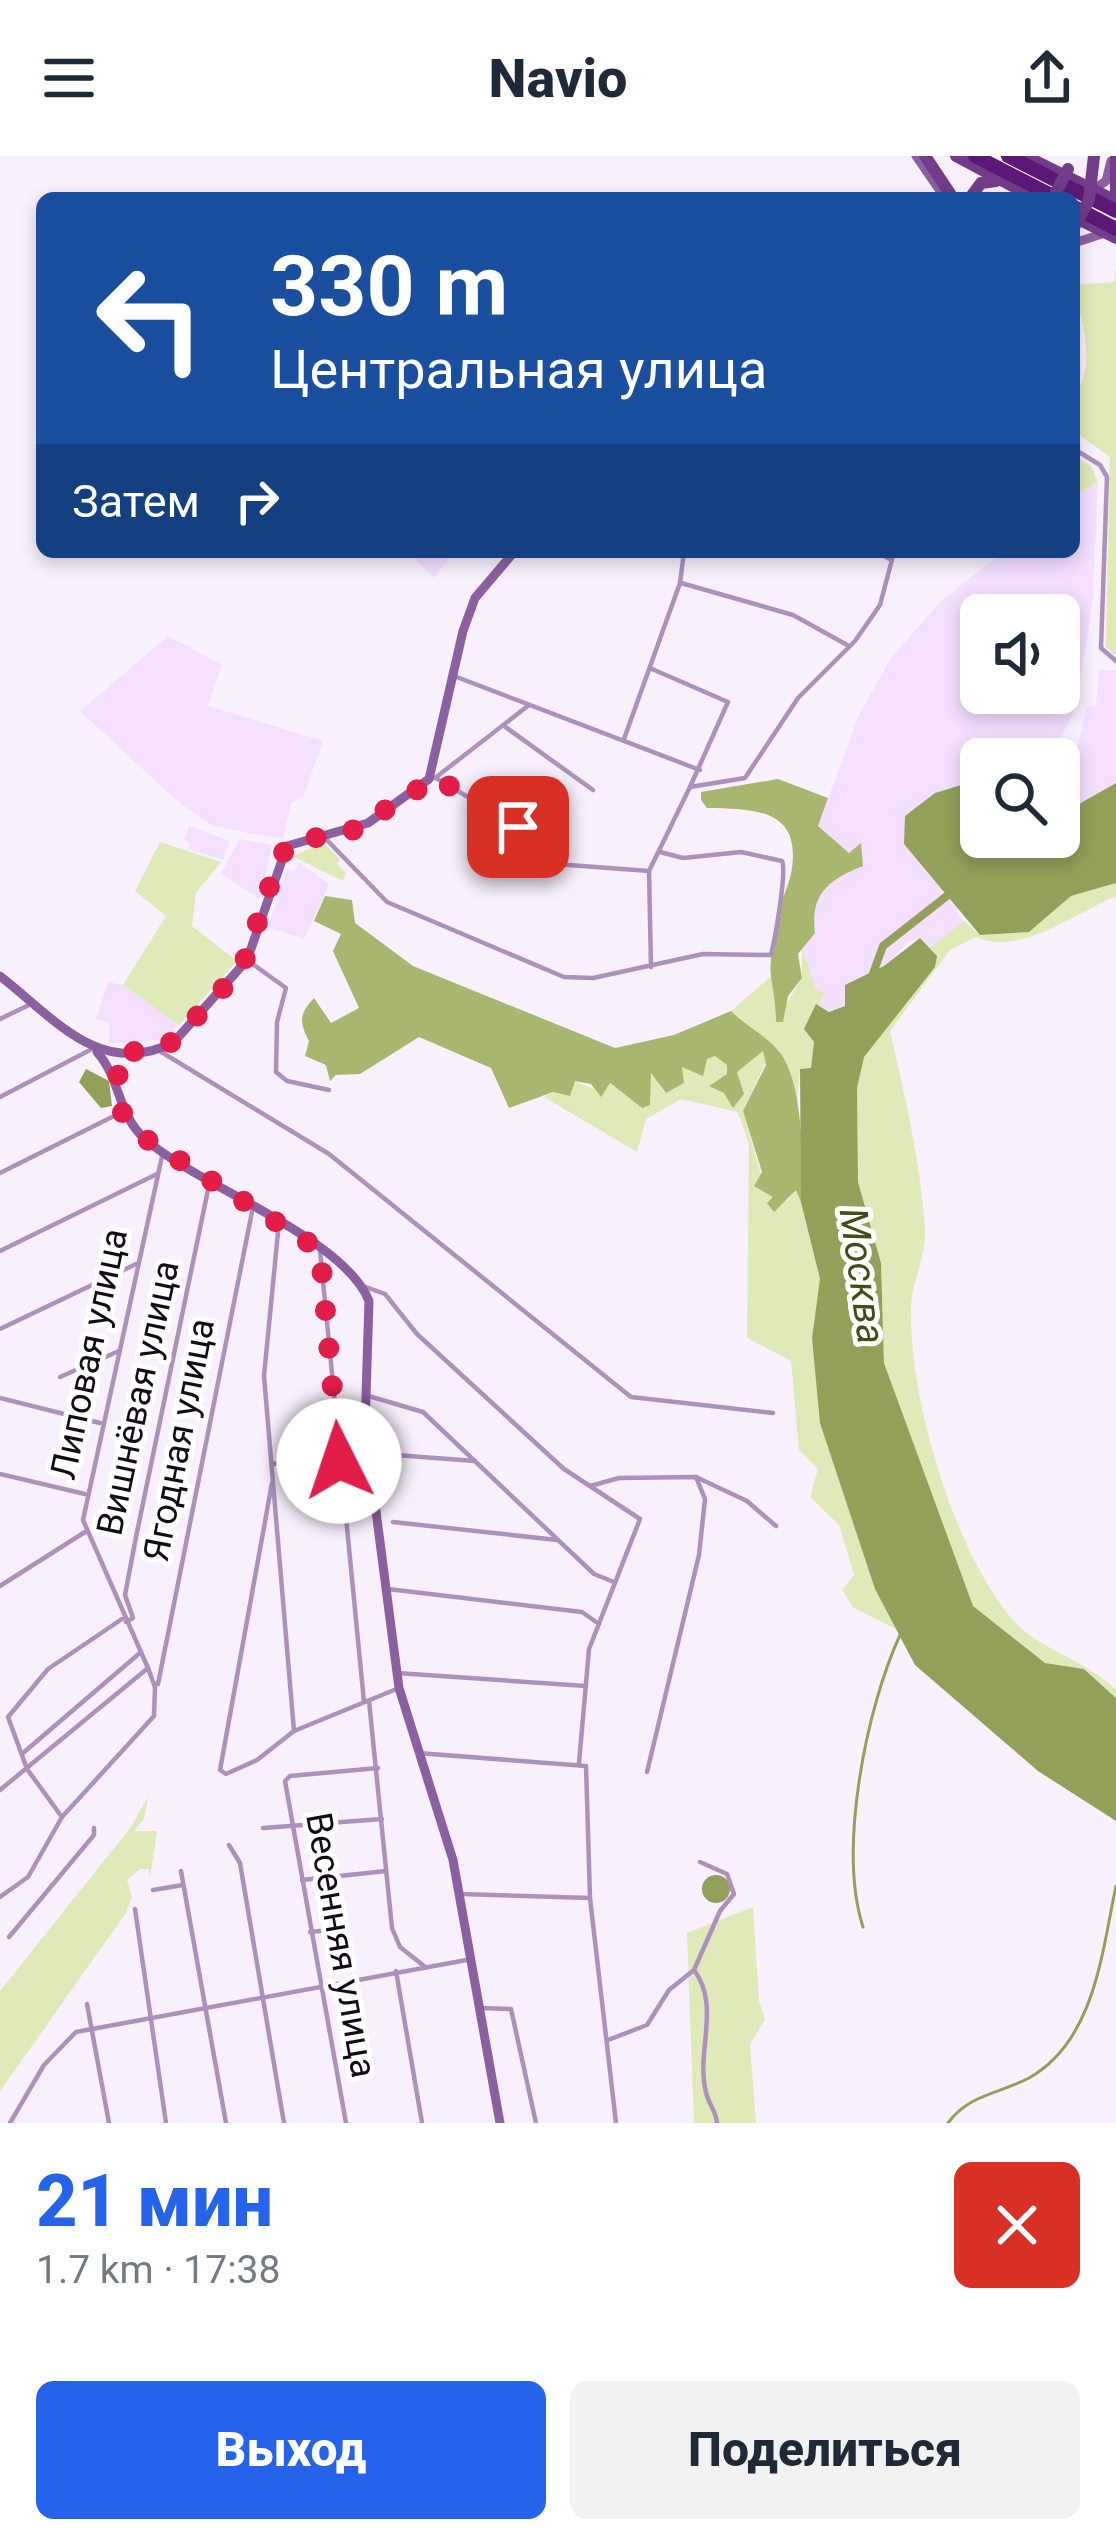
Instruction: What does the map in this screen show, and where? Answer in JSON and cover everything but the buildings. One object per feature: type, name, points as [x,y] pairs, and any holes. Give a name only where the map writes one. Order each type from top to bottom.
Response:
[{"type":"highway","points":[[975,156],[1044,192]]},
{"type":"highway","points":[[1008,156],[1079,192]]},
{"type":"highway","points":[[1080,193],[1116,211]]},
{"type":"highway","points":[[1080,211],[1114,234]]},
{"type":"main road","points":[[921,156],[945,192]]},
{"type":"main road","points":[[956,156],[1024,192]]},
{"type":"main road","points":[[1025,156],[1116,198],[1114,156]]},
{"type":"main road","points":[[1080,216],[1089,200],[1094,156]]},
{"type":"main road","points":[[1058,192],[1071,162]]},
{"type":"main road","points":[[974,192],[981,183],[1009,184]]},
{"type":"main road","points":[[1080,220],[1114,234]]},
{"type":"street","points":[[1093,190],[1109,175],[1114,156]]},
{"type":"street","points":[[1080,240],[1114,234]]},
{"type":"street","points":[[1080,452],[1100,465],[1107,477],[1101,648],[1106,658],[1116,661]]},
{"type":"street","points":[[433,774],[476,598],[509,558]]},
{"type":"street","points":[[623,741],[680,583],[681,558]]},
{"type":"street","points":[[691,787],[745,778],[798,698],[849,646],[880,605],[892,558]]},
{"type":"street","points":[[680,583],[793,615],[849,646]]},
{"type":"street","points":[[651,968],[649,872],[728,702],[652,669]]},
{"type":"street","points":[[454,676],[700,770]]},
{"type":"street","points":[[0,1097],[94,1050],[158,1050],[173,1042],[247,960],[279,859],[290,843],[368,823],[529,705]]},
{"type":"street","points":[[499,728],[510,726],[593,790]]},
{"type":"street","points":[[433,774],[518,827],[542,862],[649,872]]},
{"type":"street","points":[[322,836],[387,902],[532,967],[593,978],[704,953],[768,957],[786,878],[782,861],[741,852],[683,858],[660,853]]},
{"type":"street","points":[[247,960],[286,988],[277,1022],[279,1077],[328,1090]]},
{"type":"street","points":[[0,976],[94,1050],[116,1079]]},
{"type":"street","points":[[0,1019],[34,1002]]},
{"type":"street","points":[[158,1050],[329,1154],[631,1397],[773,1413]]},
{"type":"street","points":[[118,1053],[116,1079],[122,1112],[163,1152],[320,1250],[363,1286],[385,1294],[418,1336],[590,1486],[640,1519],[589,1649],[586,1686],[583,1765],[590,1898],[616,2123]]},
{"type":"street","points":[[0,1173],[122,1112]]},
{"type":"street","name":"Липовая улица","points":[[62,1817],[154,1716],[156,1698],[148,1668],[86,1532],[86,1494],[163,1152]]},
{"type":"street","points":[[0,1251],[157,1174]]},
{"type":"street","name":"Вишнёвая улица","points":[[124,1620],[133,1618],[125,1595],[211,1180]]},
{"type":"street","name":"Ягодная улица","points":[[158,1684],[254,1207]]},
{"type":"street","points":[[278,1222],[264,1376],[294,1731]]},
{"type":"street","points":[[320,1250],[339,1464],[378,1768],[394,1938],[409,1958],[424,1966]]},
{"type":"street","points":[[0,1329],[136,1264]]},
{"type":"street","points":[[363,1286],[371,1319],[365,1396],[369,1462],[399,1688],[460,1894],[500,2123]]},
{"type":"street","points":[[60,1377],[119,1351]]},
{"type":"street","points":[[365,1396],[417,1408],[594,1574],[616,1582]]},
{"type":"street","points":[[0,1397],[100,1423]]},
{"type":"street","points":[[382,1454],[475,1461]]},
{"type":"street","points":[[272,1464],[369,1462]]},
{"type":"street","points":[[0,1474],[86,1494]]},
{"type":"street","points":[[273,1475],[220,1770],[226,1774],[256,1760],[294,1731],[399,1688]]},
{"type":"street","points":[[590,1486],[619,1478],[696,1478],[747,1501],[776,1526]]},
{"type":"street","points":[[647,1772],[699,1556],[705,1499],[696,1478]]},
{"type":"street","points":[[393,1522],[557,1540]]},
{"type":"street","points":[[0,1586],[86,1532]]},
{"type":"street","points":[[388,1589],[582,1612],[599,1624]]},
{"type":"street","points":[[0,1897],[37,1866],[62,1817],[27,1769],[8,1717],[48,1670],[124,1620]]},
{"type":"street","points":[[22,1753],[141,1652]]},
{"type":"street","points":[[0,1790],[148,1668]]},
{"type":"street","points":[[397,1673],[586,1686]]},
{"type":"street","points":[[416,1754],[583,1765]]},
{"type":"street","name":"Весенняя улица","points":[[346,2123],[287,1777],[378,1768]]},
{"type":"street","points":[[263,1828],[382,1819]]},
{"type":"street","points":[[9,1937],[94,1835],[94,1828]]},
{"type":"street","points":[[229,1845],[240,1863],[284,2123]]},
{"type":"street","points":[[608,2040],[647,2025],[668,1990],[694,1970],[720,1911],[734,1894],[728,1874],[700,1862]]},
{"type":"street","points":[[181,1871],[226,2123]]},
{"type":"street","points":[[301,1880],[386,1871]]},
{"type":"street","points":[[153,1889],[183,1885]]},
{"type":"street","points":[[460,1894],[590,1898]]},
{"type":"street","points":[[135,1909],[166,2123]]},
{"type":"street","points":[[310,1932],[339,1929]]},
{"type":"street","points":[[10,2123],[28,2087],[64,2042],[93,2027],[472,1959]]},
{"type":"street","points":[[694,1970],[706,2002],[706,2096],[718,2123]]},
{"type":"street","points":[[396,1971],[422,2123]]},
{"type":"street","points":[[87,2004],[109,2123]]},
{"type":"street","points":[[481,2008],[511,2009],[536,2123]]},
{"type":"shaded area","points":[[1116,268],[1116,656],[1106,647],[1110,457],[1080,436],[1080,386],[1086,357],[1080,285],[1114,282]]},
{"type":"shaded area","points":[[1080,460],[1091,466],[1098,482],[1080,492]]},
{"type":"shaded area","points":[[1098,482],[1093,599],[1080,682],[1080,594],[960,594],[960,714],[1073,714],[1061,738],[960,738],[958,916],[964,921],[929,948],[920,938],[909,941],[885,966],[845,985],[846,1006],[829,1012],[816,1004],[802,947],[815,933],[813,903],[827,883],[862,866],[860,844],[849,854],[818,826],[859,715],[891,658],[942,600],[995,558],[1080,558],[1080,492]]},
{"type":"shaded area","points":[[414,558],[449,558],[434,578]]},
{"type":"shaded area","points":[[168,636],[222,665],[208,706],[323,741],[303,797],[291,803],[283,839],[213,826],[176,800],[80,711]]},
{"type":"shaded area","points":[[1099,670],[1116,670],[1116,783],[1080,803],[1080,738],[1087,707],[1096,706]]},
{"type":"shaded area","points":[[778,779],[828,798],[818,826],[849,853],[861,843],[863,866],[831,883],[819,898],[815,933],[798,954],[802,978],[788,996],[783,1022],[776,1022],[771,963],[778,913],[791,874],[790,836],[772,817],[707,808],[701,800],[701,792]]},
{"type":"shaded area","points":[[189,826],[230,841],[223,860],[189,849],[191,843],[184,840]]},
{"type":"shaded area","points":[[240,839],[272,845],[260,900],[221,873]]},
{"type":"shaded area","points":[[160,842],[221,862],[196,893],[192,926],[237,961],[179,1025],[123,985],[166,916],[135,891]]},
{"type":"shaded area","points":[[324,843],[340,859],[337,864],[346,873],[343,881],[292,856]]},
{"type":"shaded area","points":[[298,862],[329,884],[304,939],[268,927],[287,869],[294,871]]},
{"type":"shaded area","points":[[1116,883],[1116,896],[1047,930],[1011,941],[976,937],[950,950],[890,1031],[923,1205],[925,1241],[912,1300],[912,1346],[939,1472],[971,1554],[1012,1619],[1035,1639],[1103,1679],[1116,1690],[1116,1698],[1084,1669],[1045,1663],[973,1607],[884,1363],[881,1263],[858,1182],[857,1088],[863,1057],[936,956],[929,948],[964,921],[980,935],[1029,932],[1071,896]]},
{"type":"shaded area","points":[[325,896],[352,900],[355,923],[413,966],[615,1048],[674,1035],[731,1011],[776,1048],[788,1068],[800,1125],[801,1202],[796,1190],[774,1212],[767,1203],[773,1197],[754,1186],[762,1172],[743,1111],[766,1065],[763,1051],[737,1072],[744,1094],[733,1108],[724,1093],[709,1086],[727,1074],[727,1065],[715,1056],[707,1059],[703,1076],[682,1067],[684,1083],[666,1093],[651,1073],[650,1105],[642,1108],[610,1083],[601,1097],[591,1084],[575,1081],[570,1096],[553,1092],[509,1108],[491,1068],[419,1037],[360,1074],[336,1075],[330,1081],[326,1065],[305,1056],[309,1041],[303,1014],[314,998],[331,1023],[359,1008],[333,951],[341,934],[314,921]]},
{"type":"shaded area","points":[[802,947],[816,990],[825,993],[805,1029],[814,1042],[811,1069],[800,1069],[797,1105],[779,1050],[731,1011],[771,976],[777,987],[776,1021],[802,978]]},
{"type":"shaded area","points":[[108,982],[123,985],[179,1025],[162,1040],[109,1043],[109,1023],[96,1019]]},
{"type":"shaded area","points":[[763,1051],[768,1057],[743,1111],[766,1193],[787,1201],[796,1189],[808,1222],[820,1279],[813,1344],[826,1415],[855,1527],[896,1629],[854,1608],[842,1590],[854,1575],[839,1525],[810,1497],[818,1469],[799,1450],[791,1361],[747,1338],[749,1144],[738,1112],[681,1099],[646,1119],[637,1152],[544,1097],[553,1092],[570,1096],[574,1081],[597,1090],[609,1083],[642,1108],[652,1073],[665,1093],[684,1083],[681,1067],[715,1056],[727,1065],[727,1074],[711,1085],[744,1094],[736,1072]]},
{"type":"shaded area","points":[[148,1797],[144,1819],[134,1831],[157,1831],[150,1878],[149,1869],[140,1869],[127,1880],[132,1897],[126,1913],[0,2091],[0,1991],[131,1827]]},
{"type":"shaded area","points":[[753,1907],[759,2001],[765,2019],[750,2045],[756,2123],[694,2123],[687,1933]]},
{"type":"water","points":[[1116,783],[1116,883],[1071,896],[1029,932],[980,935],[904,844],[905,816],[935,793],[960,785],[960,858],[1080,858],[1080,803]]},
{"type":"water","points":[[920,938],[937,956],[935,967],[864,1057],[857,1088],[858,1182],[881,1263],[884,1363],[973,1606],[1045,1663],[1084,1669],[1116,1698],[1116,1821],[1038,1771],[915,1665],[875,1589],[820,1423],[812,1338],[820,1279],[801,1202],[800,1069],[811,1068],[814,1042],[804,1029],[816,1004],[829,1012],[845,1006],[845,985],[884,966]]},
{"type":"water","points":[[86,1069],[109,1081],[112,1106],[101,1108],[79,1082]]},
{"type":"water","points":[[716,1875],[726,1879],[730,1889],[726,1899],[716,1903],[706,1899],[702,1889],[706,1879]]},
{"type":"waterway","name":"Москва","points":[[871,979],[883,946],[952,892]]},
{"type":"waterway","points":[[863,1927],[853,1859],[859,1780],[876,1701],[900,1635]]},
{"type":"waterway","points":[[948,2123],[975,2100],[1029,2078],[1068,2042],[1092,1992],[1116,1886]]},
{"type":"route","points":[[339,1461],[320,1250],[158,1149],[130,1124],[122,1112],[116,1056],[158,1050],[173,1042],[242,968],[254,944],[273,874],[290,843],[353,830],[436,778],[518,827]]}]
